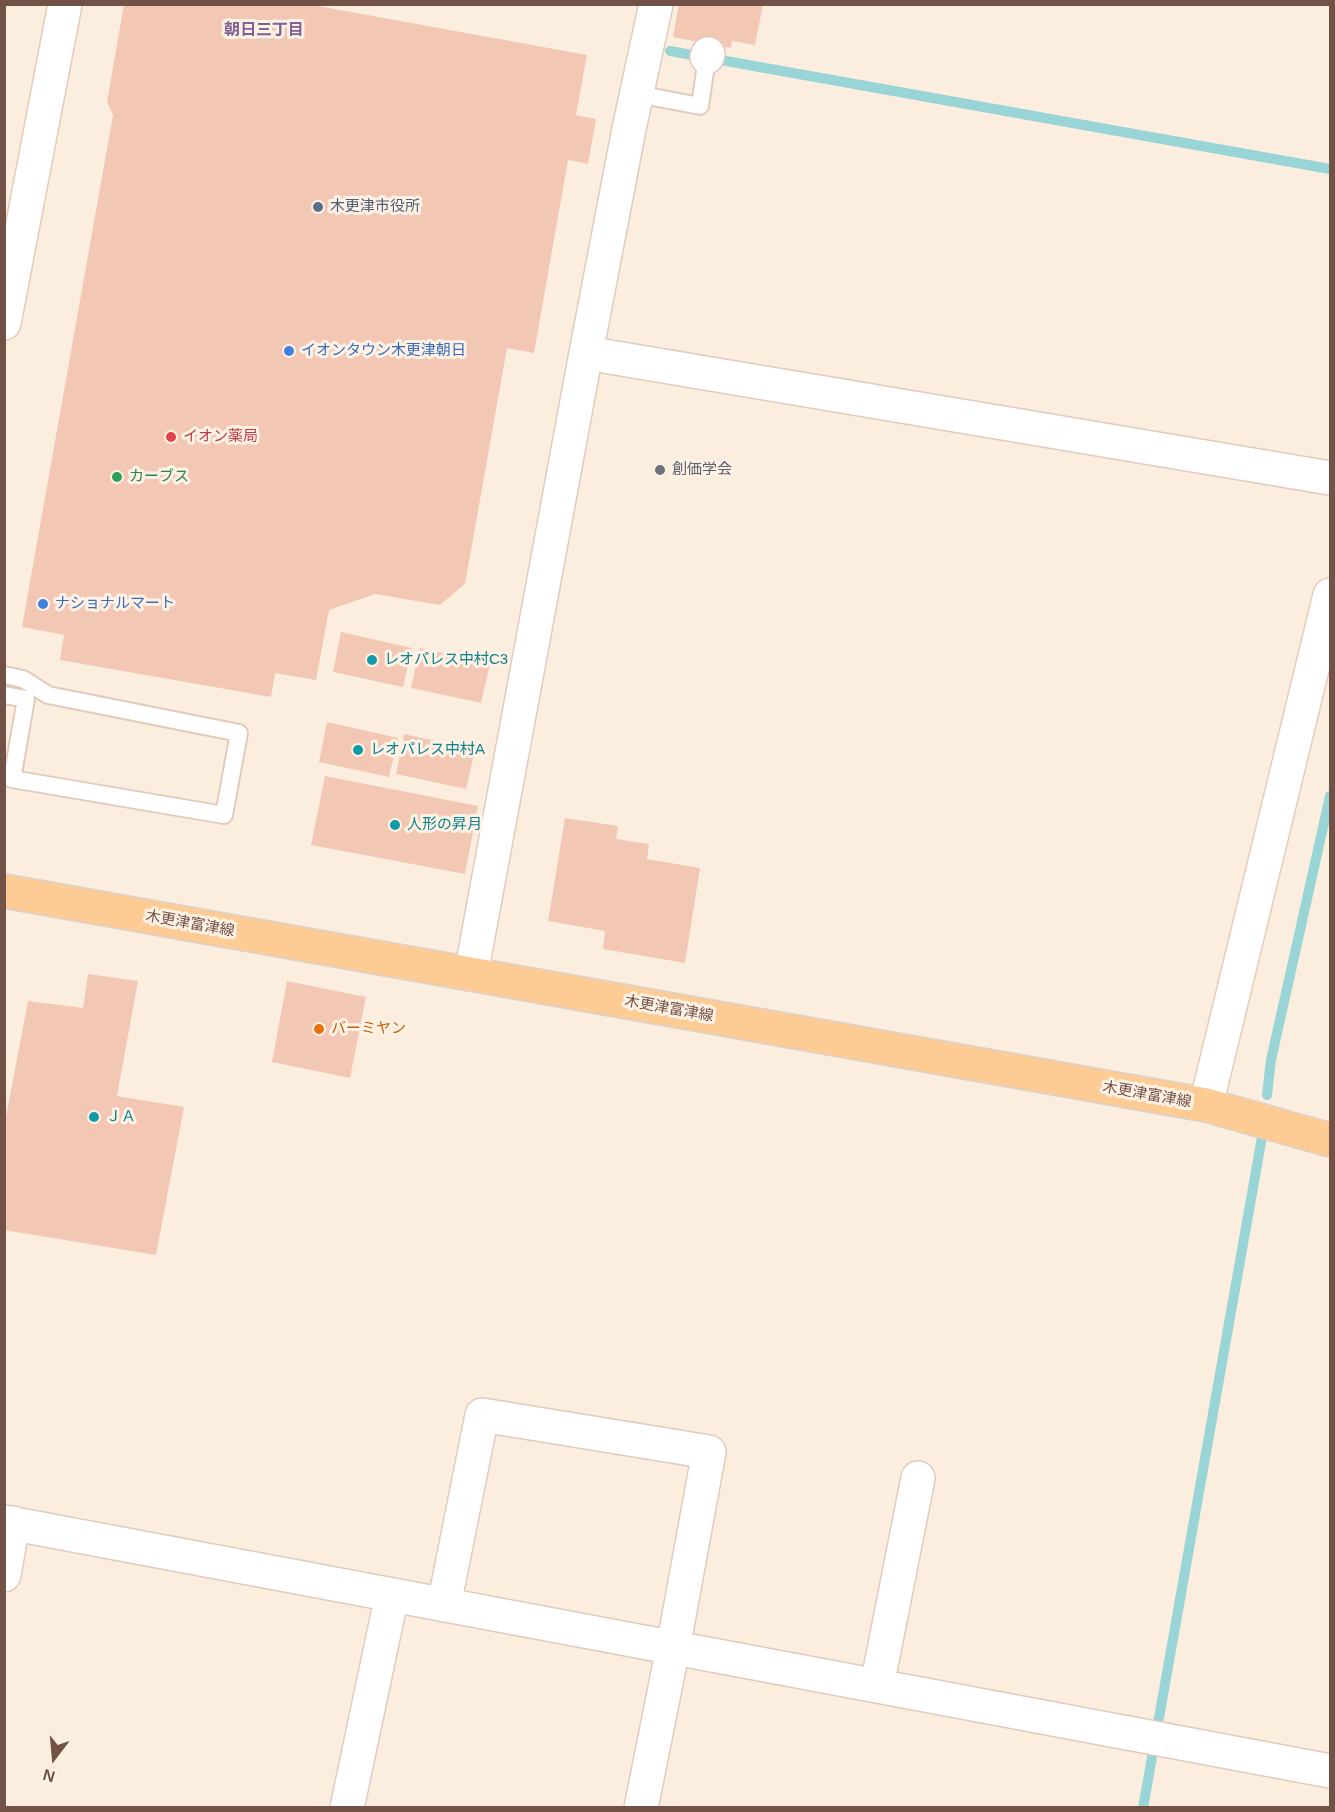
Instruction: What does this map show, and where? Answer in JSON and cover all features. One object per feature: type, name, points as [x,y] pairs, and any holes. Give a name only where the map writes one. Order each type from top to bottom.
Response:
[{"type":"main road","name":"木更津富津線","points":[[4,891],[1206,1105],[1330,1140]]},
{"type":"street","points":[[4,323],[12,247],[65,4]]},
{"type":"street","points":[[471,974],[586,353],[656,4]]},
{"type":"street","points":[[586,353],[1330,478]]},
{"type":"street","points":[[1206,1105],[1330,595]]},
{"type":"street","points":[[444,1605],[482,1415],[709,1452],[641,1808]]},
{"type":"street","points":[[877,1686],[918,1478]]},
{"type":"street","points":[[4,1575],[9,1523],[1330,1772]]},
{"type":"street","points":[[346,1808],[392,1595]]},
{"type":"lane","points":[[643,65],[700,106],[707,62]]},
{"type":"lane","points":[[4,675],[22,679],[48,694],[239,733],[224,815],[12,779],[26,699],[4,695]]},
{"type":"building","name":"イオンタウン木更津朝日","points":[[124,4],[307,4],[587,55],[576,115],[596,119],[588,164],[568,160],[534,353],[507,348],[465,584],[440,605],[375,594],[329,610],[316,680],[275,673],[271,697],[60,660],[64,635],[22,627],[113,115],[107,102]]},
{"type":"building","points":[[679,4],[763,4],[755,45],[732,41],[731,48],[673,37]]},
{"type":"building","name":"レオパレス中村C3","points":[[341,632],[412,648],[403,687],[333,672]]},
{"type":"building","points":[[420,648],[490,664],[481,703],[411,688]]},
{"type":"building","name":"レオパレス中村A","points":[[327,722],[398,738],[389,777],[319,762]]},
{"type":"building","points":[[404,734],[475,750],[466,789],[396,774]]},
{"type":"building","name":"人形の昇月","points":[[325,776],[478,806],[465,874],[311,845]]},
{"type":"building","points":[[565,818],[618,826],[616,839],[649,844],[647,859],[700,868],[685,963],[603,949],[605,931],[548,921]]},
{"type":"building","name":"ＪＡ","points":[[88,974],[138,981],[117,1096],[184,1107],[156,1255],[4,1230],[4,1127],[28,1001],[83,1008]]},
{"type":"building","name":"バーミヤン","points":[[287,981],[366,997],[350,1078],[272,1062]]},
{"type":"waterway","points":[[670,51],[1330,169]]},
{"type":"waterway","points":[[1267,1095],[1271,1060],[1330,796]]},
{"type":"waterway","points":[[1143,1808],[1262,1137]]},
{"type":"place","name":"木更津市役所","points":[[318,207]]},
{"type":"place","name":"イオンタウン木更津朝日","points":[[289,351]]},
{"type":"place","name":"イオン薬局","points":[[171,437]]},
{"type":"place","name":"創価学会","points":[[660,470]]},
{"type":"place","name":"カーブス","points":[[117,477]]},
{"type":"place","name":"ナショナルマート","points":[[43,604]]},
{"type":"place","name":"レオパレス中村C3","points":[[372,660]]},
{"type":"place","name":"レオパレス中村A","points":[[358,750]]},
{"type":"place","name":"人形の昇月","points":[[395,825]]},
{"type":"place","name":"バーミヤン","points":[[319,1029]]},
{"type":"place","name":"ＪＡ","points":[[94,1117]]},
{"type":"district","name":"朝日三丁目","points":[[264,31]]}]
